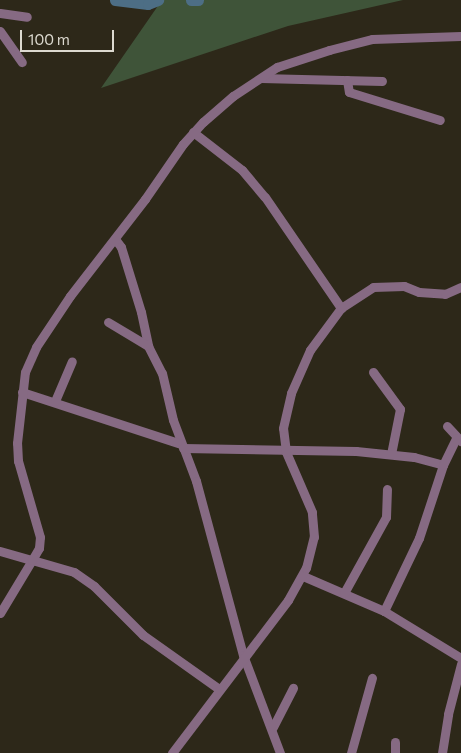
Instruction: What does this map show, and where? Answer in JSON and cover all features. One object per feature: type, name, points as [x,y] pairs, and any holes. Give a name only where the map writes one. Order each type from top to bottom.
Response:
[{"type":"street","points":[[0,13],[27,17]]},
{"type":"street","points":[[0,31],[22,62]]},
{"type":"street","points":[[0,613],[39,548],[40,537],[18,461],[17,423],[25,372],[36,347],[70,296],[115,239],[193,132],[218,107],[261,78],[295,59],[366,40],[461,36]]},
{"type":"street","points":[[261,78],[382,81]]},
{"type":"street","points":[[347,80],[349,92],[440,120]]},
{"type":"street","points":[[193,132],[242,170],[259,191],[341,308]]},
{"type":"street","points":[[115,239],[121,247],[142,312],[148,346],[162,373],[182,446],[196,481],[243,655],[273,727],[280,753]]},
{"type":"street","points":[[172,753],[243,655],[288,600],[303,576],[312,549],[314,524],[312,512],[286,452],[283,428],[296,378],[310,350],[341,308],[373,287],[404,286],[419,292],[446,294],[461,287]]},
{"type":"street","points":[[108,322],[148,346]]},
{"type":"street","points":[[55,401],[72,361]]},
{"type":"street","points":[[372,372],[400,409],[391,454]]},
{"type":"street","points":[[22,392],[55,401],[182,446],[286,452],[321,450],[391,454],[442,465]]},
{"type":"street","points":[[384,611],[420,538],[442,465],[459,440],[447,426]]},
{"type":"street","points":[[344,593],[386,517],[387,489]]},
{"type":"street","points":[[0,550],[74,572],[94,586],[143,635],[219,689]]},
{"type":"street","points":[[303,576],[384,611],[461,658]]},
{"type":"street","points":[[442,753],[448,714],[461,664]]},
{"type":"street","points":[[351,753],[372,678]]},
{"type":"street","points":[[273,727],[293,688]]},
{"type":"street","points":[[395,742],[395,753]]},
{"type":"green space","points":[[162,0],[403,0],[288,26],[101,88]]},
{"type":"waterway","points":[[115,0],[148,4],[158,0]]},
{"type":"waterway","points":[[191,0],[198,0]]}]
